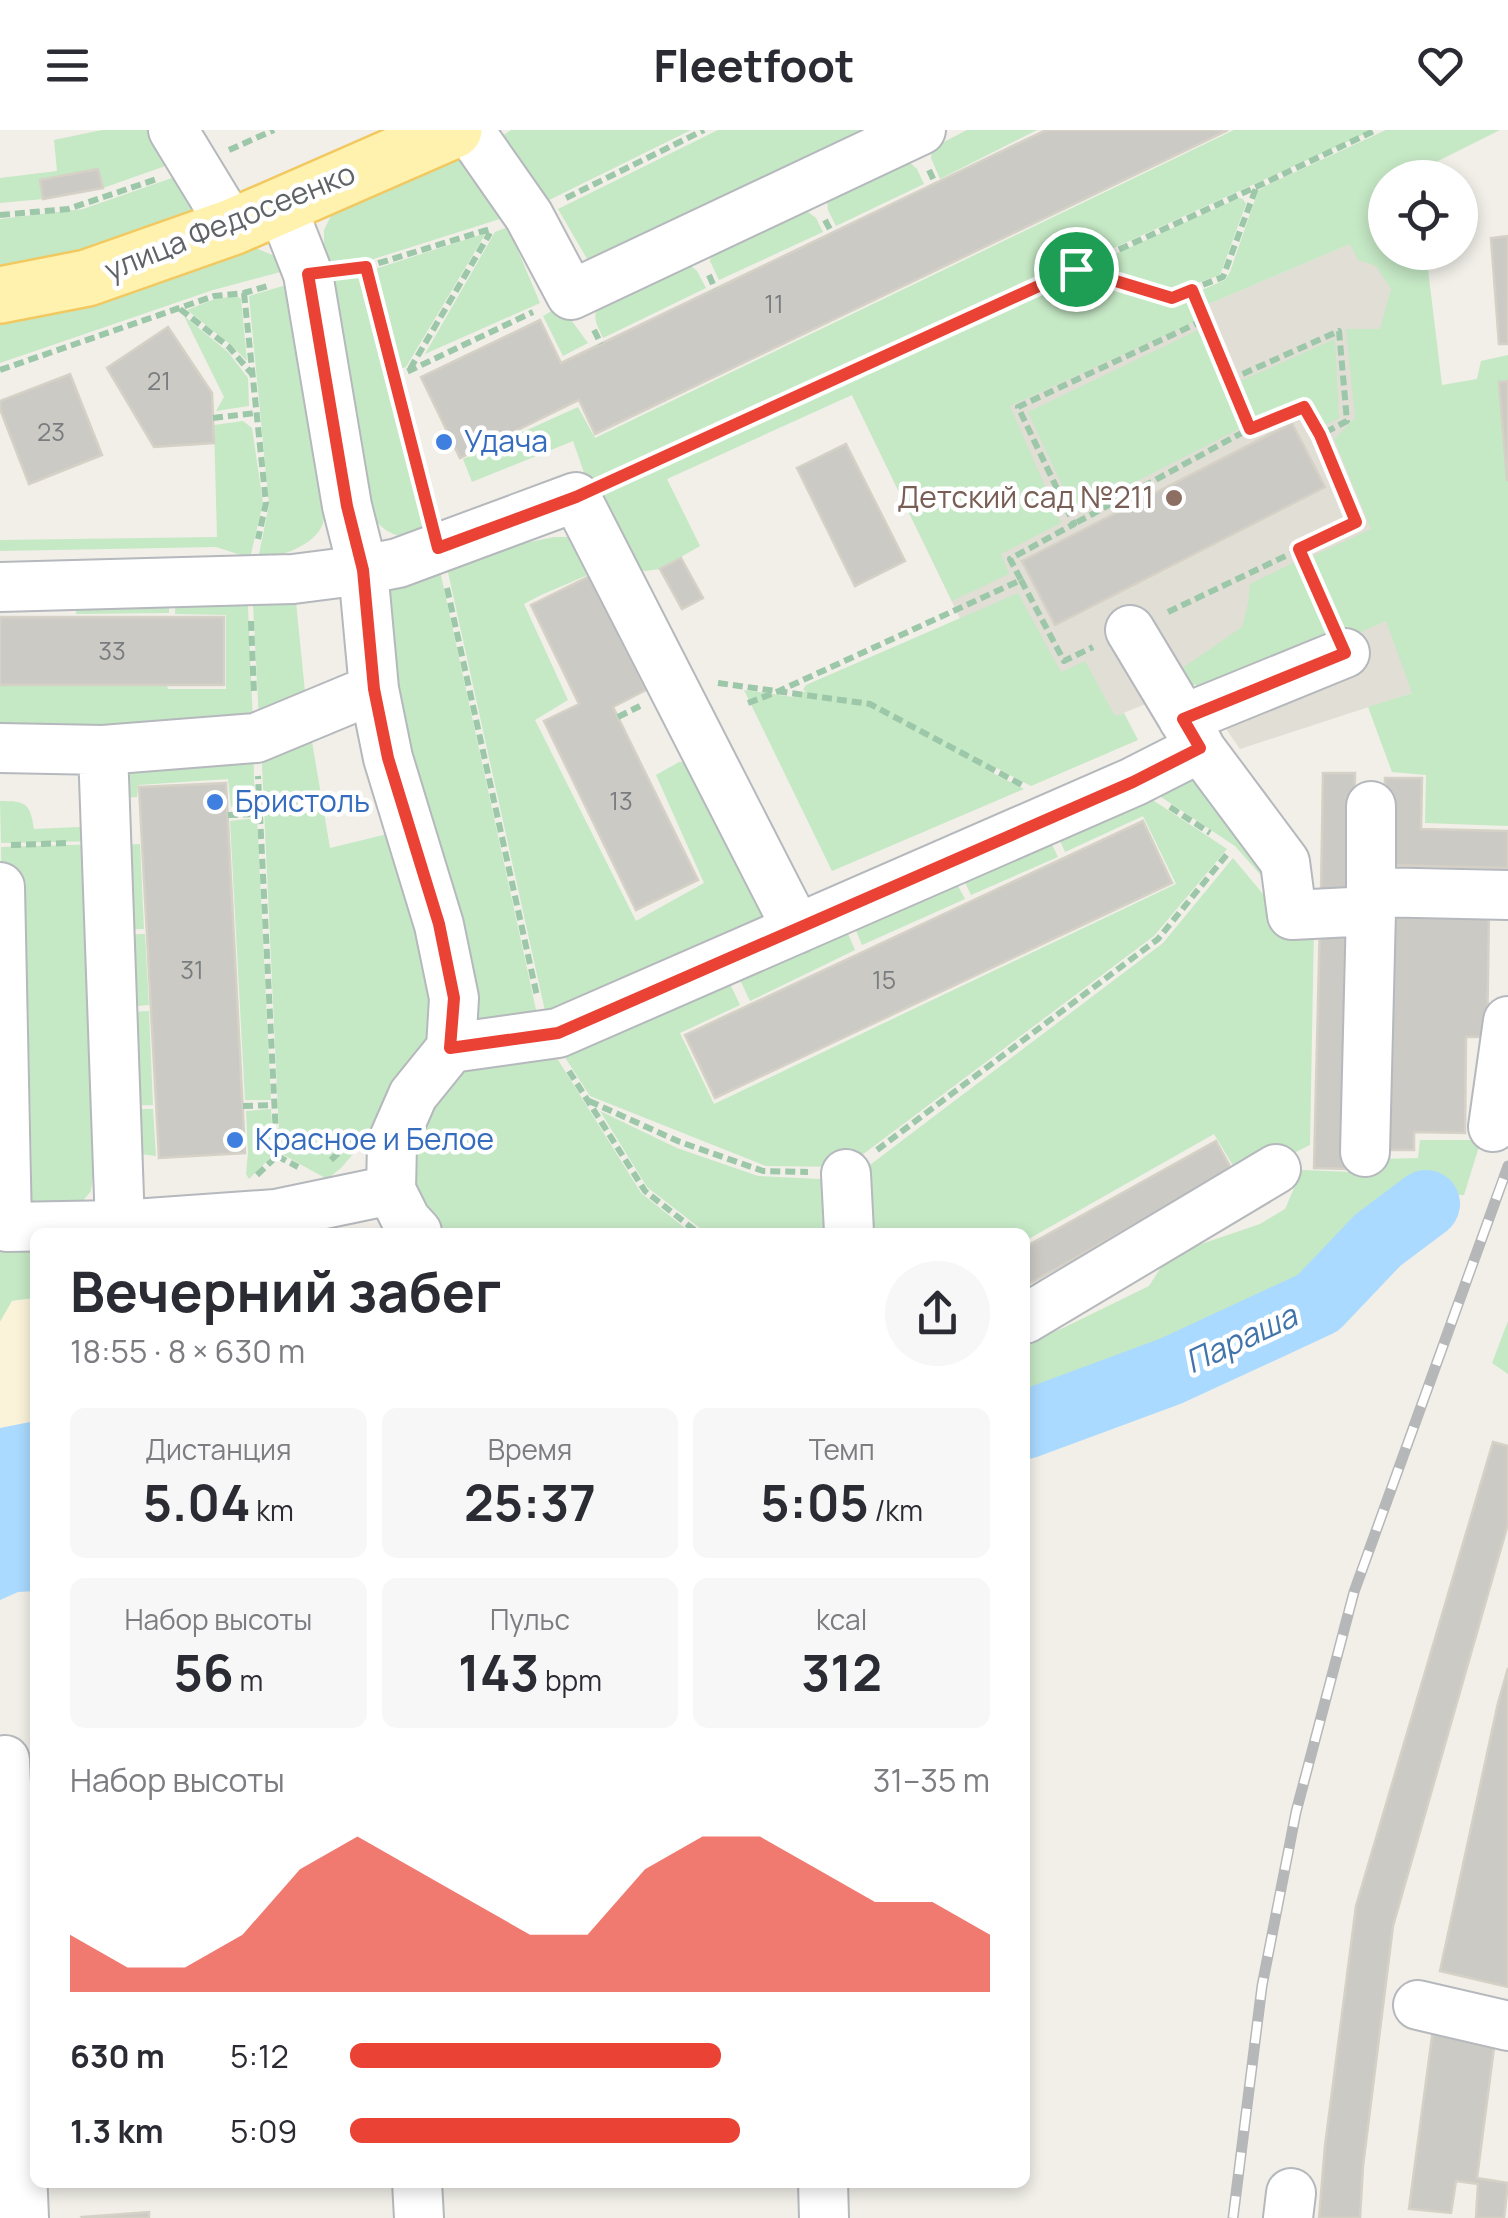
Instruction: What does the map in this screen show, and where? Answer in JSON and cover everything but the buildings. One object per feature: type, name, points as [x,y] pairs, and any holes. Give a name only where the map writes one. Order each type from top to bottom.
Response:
[{"type":"main road","name":"улица Федосеенко","points":[[0,295],[86,278],[232,226],[454,130]]},
{"type":"street","points":[[469,130],[529,216],[571,295],[921,130]]},
{"type":"street","points":[[184,148],[232,226]]},
{"type":"street","points":[[282,205],[308,274],[347,506],[363,570],[374,689],[388,758],[439,924],[454,998],[450,1048],[413,1095],[392,1143],[391,1190],[413,1228]]},
{"type":"street","points":[[0,587],[294,579],[363,570],[398,563],[576,497],[797,929]]},
{"type":"street","points":[[1130,630],[1192,733],[1285,862],[1292,915],[1371,901],[1508,894]]},
{"type":"street","points":[[450,1048],[558,1033],[1133,782],[1192,733],[1345,653]]},
{"type":"street","points":[[0,748],[103,750],[256,738],[374,689]]},
{"type":"street","points":[[103,750],[120,1225]]},
{"type":"street","points":[[1365,1152],[1371,806]]},
{"type":"street","points":[[0,887],[4,1227],[120,1225],[276,1214],[391,1190]]},
{"type":"street","points":[[1493,1127],[1508,1021]]},
{"type":"street","points":[[1030,1316],[1276,1169]]},
{"type":"street","points":[[846,1174],[850,1228]]},
{"type":"street","points":[[5,1760],[24,2218]]},
{"type":"street","points":[[1418,2005],[1508,2026]]},
{"type":"street","points":[[417,2188],[418,2218]]},
{"type":"street","points":[[823,2188],[824,2218]]},
{"type":"path","points":[[0,215],[68,209],[184,148],[274,130]]},
{"type":"path","points":[[529,216],[704,130]]},
{"type":"path","points":[[576,497],[1376,130]]},
{"type":"path","points":[[1076,269],[1172,298],[1223,277],[1256,187]]},
{"type":"path","points":[[0,370],[214,296],[308,274],[366,267],[493,228],[409,370]]},
{"type":"path","points":[[366,267],[438,548],[546,1034],[645,1191],[692,1228]]},
{"type":"path","points":[[1192,290],[1250,429]]},
{"type":"path","points":[[394,378],[571,295]]},
{"type":"path","points":[[179,308],[229,347],[252,374]]},
{"type":"path","points":[[1074,524],[1018,407],[1204,320]]},
{"type":"path","points":[[1229,380],[1339,331],[1347,421],[1320,435]]},
{"type":"path","points":[[1304,407],[1320,435],[1356,522],[1064,661],[1010,559],[1250,429],[1304,407]]},
{"type":"path","points":[[213,418],[256,413]]},
{"type":"path","points":[[1299,549],[1345,653]]},
{"type":"path","points":[[748,703],[1021,580]]},
{"type":"path","points":[[667,676],[870,704],[1069,810]]},
{"type":"path","points":[[228,816],[260,814]]},
{"type":"path","points":[[588,1101],[680,1142],[762,1171],[846,1174],[1158,939],[1232,848]]},
{"type":"path","points":[[243,1106],[274,1104]]},
{"type":"shaded area","name":"Детский сад №211","points":[[1368,236],[1368,270],[1389,270],[1476,672],[1240,749],[1195,684],[1025,753],[852,395],[1068,364]]},
{"type":"green space","points":[[102,130],[168,130],[185,159],[103,188],[97,169],[41,180],[43,199],[0,203],[0,178],[57,171],[54,140]]},
{"type":"green space","points":[[511,130],[691,130],[531,209],[500,137]]},
{"type":"green space","points":[[718,130],[908,130],[597,276],[558,209]]},
{"type":"green space","points":[[967,130],[1037,130],[940,179],[931,158],[932,148]]},
{"type":"green space","points":[[1234,130],[1373,130],[589,487],[573,441],[472,482],[463,459],[578,407],[595,438]]},
{"type":"green space","points":[[1386,130],[1500,130],[1440,160],[1368,160],[1368,263],[1358,260],[1350,244],[1204,306],[1197,292],[1225,280],[1258,191]]},
{"type":"green space","points":[[458,153],[522,212],[364,262],[324,266],[324,230],[334,210]]},
{"type":"green space","points":[[909,162],[924,184],[836,226],[827,200],[839,191]]},
{"type":"green space","points":[[192,171],[194,207],[181,219],[58,257],[0,268],[0,219],[83,209]]},
{"type":"green space","points":[[1239,198],[1246,204],[1220,275],[1170,293],[1092,269],[1095,263]]},
{"type":"green space","points":[[808,212],[823,232],[719,280],[710,261],[712,250],[788,216]]},
{"type":"green space","points":[[508,227],[540,303],[425,354],[495,232]]},
{"type":"green space","points":[[486,233],[406,367],[397,370],[372,270]]},
{"type":"green space","points":[[258,249],[282,259],[288,270],[213,290],[0,363],[0,323],[104,300],[162,283],[245,250]]},
{"type":"green space","points":[[690,265],[706,288],[603,338],[595,316],[601,301]]},
{"type":"green space","points":[[364,270],[393,410],[426,535],[396,535],[373,518],[324,275]]},
{"type":"green space","points":[[1379,270],[1428,270],[1442,385],[1477,379],[1481,361],[1508,355],[1508,826],[1425,823],[1426,775],[1392,772],[1368,707],[1412,693],[1386,621],[1347,638],[1313,556],[1371,529],[1334,439],[1355,418],[1346,329],[1380,329],[1391,289]]},
{"type":"green space","points":[[1075,272],[1173,302],[1187,296],[1198,320],[1010,406],[1061,523],[1001,554],[1009,574],[952,601],[852,395],[667,479],[700,546],[660,569],[645,571],[626,564],[584,500]]},
{"type":"green space","points":[[293,283],[326,498],[325,515],[319,531],[300,547],[258,559],[269,505],[249,296]]},
{"type":"green space","points":[[215,299],[241,299],[247,361],[187,310]]},
{"type":"green space","points":[[564,304],[588,343],[563,356],[543,316]]},
{"type":"green space","points":[[184,316],[228,352],[248,378],[249,406],[216,411],[224,397]]},
{"type":"green space","points":[[1200,329],[1241,428],[1075,513],[1028,412]]},
{"type":"green space","points":[[1335,339],[1339,418],[1322,427],[1306,401],[1254,420],[1238,382]]},
{"type":"green space","points":[[243,421],[252,428],[263,503],[250,558],[216,547],[0,551],[0,540],[217,537],[214,425]]},
{"type":"green space","points":[[554,537],[574,537],[590,574],[524,604],[568,700],[535,720],[636,921],[704,883],[656,775],[679,762],[692,761],[769,884],[765,920],[549,1029],[446,563]]},
{"type":"green space","points":[[1297,561],[1332,644],[1204,697],[1195,684],[1175,692],[1168,678],[1242,627],[1250,584]]},
{"type":"green space","points":[[439,566],[540,1028],[472,1029],[396,753],[384,600],[392,588]]},
{"type":"green space","points":[[294,582],[306,702],[259,721],[252,584]]},
{"type":"green space","points":[[247,583],[253,724],[0,735],[0,685],[226,689],[226,615],[175,614],[176,585]]},
{"type":"green space","points":[[169,585],[169,613],[76,614],[77,588]]},
{"type":"green space","points":[[1018,593],[1061,672],[1085,661],[1115,716],[1124,713],[1138,740],[1031,786],[991,765],[985,769],[1024,789],[832,871],[744,690],[793,697],[806,691],[806,685]]},
{"type":"green space","points":[[309,724],[330,848],[400,831],[449,995],[399,1101],[327,1179],[280,1153],[261,744]]},
{"type":"green space","points":[[253,747],[255,804],[231,807],[228,779],[138,785],[137,797],[108,799],[116,769]]},
{"type":"green space","points":[[1197,762],[1275,891],[1235,846],[1140,783]]},
{"type":"green space","points":[[1133,787],[1227,849],[1154,936],[846,1167],[766,1166],[590,1096],[555,1042],[722,967],[740,1005],[680,1033],[714,1104],[1176,884],[1143,816],[1065,852],[1052,822]]},
{"type":"green space","points":[[0,801],[25,805],[34,829],[102,826],[103,841],[1,843]]},
{"type":"green space","points":[[257,818],[271,1100],[245,1100],[230,821]]},
{"type":"green space","points":[[1043,826],[1058,857],[971,895],[956,863]]},
{"type":"green space","points":[[103,844],[87,954],[91,1191],[81,1203],[34,1205],[24,1195],[19,1179],[32,1175],[28,1004],[4,1003],[1,847]]},
{"type":"green space","points":[[140,844],[144,929],[112,930],[107,846]]},
{"type":"green space","points":[[1233,858],[1278,912],[1314,925],[1310,1145],[1241,1179],[1214,1134],[1030,1238],[1030,1228],[857,1228],[854,1177],[1163,943]]},
{"type":"green space","points":[[948,867],[965,899],[862,945],[848,912]]},
{"type":"green space","points":[[840,915],[855,950],[750,1001],[732,963]]},
{"type":"green space","points":[[145,934],[149,1005],[115,1008],[111,935]]},
{"type":"green space","points":[[149,1011],[153,1105],[119,1106],[115,1013]]},
{"type":"green space","points":[[545,1039],[641,1193],[685,1228],[427,1228],[403,1155],[447,1064]]},
{"type":"green space","points":[[119,1109],[153,1109],[156,1156],[140,1154]]},
{"type":"green space","points":[[271,1109],[274,1154],[249,1179],[246,1111]]},
{"type":"green space","points":[[600,1111],[677,1148],[758,1176],[841,1180],[843,1228],[700,1228],[647,1187]]},
{"type":"green space","points":[[1420,1140],[1481,1140],[1464,1195],[1416,1199],[1371,1215],[1363,1235],[1344,1253],[1303,1289],[1262,1314],[1030,1411],[1030,1341],[1149,1286],[1169,1255],[1260,1224],[1285,1209],[1302,1170],[1352,1172],[1368,1170],[1383,1159],[1418,1158]]},
{"type":"green space","points":[[0,1237],[30,1237],[30,1299],[12,1301],[0,1322]]},
{"type":"green space","points":[[1508,1321],[1508,1374],[1492,1363]]},
{"type":"sand","points":[[30,1299],[30,1422],[0,1428],[0,1322],[12,1301]]},
{"type":"water","points":[[30,1422],[30,1591],[0,1600],[0,1428]]},
{"type":"waterway","name":"Параша","points":[[1030,1423],[1171,1371],[1318,1303],[1378,1240],[1426,1204]]},
{"type":"railway","points":[[1233,2218],[1262,1986],[1296,1812],[1354,1592],[1508,1166]]},
{"type":"place","name":"Удача","points":[[444,442]]},
{"type":"place","name":"Детский сад №211","points":[[1174,498]]},
{"type":"place","name":"Бристоль","points":[[215,802]]},
{"type":"place","name":"Красное и Белое","points":[[235,1140]]},
{"type":"route","points":[[366,267],[438,548],[576,497],[1076,269],[1172,298],[1192,290],[1250,429],[1304,407],[1320,435],[1356,522],[1299,549],[1345,653],[1183,719],[1200,748],[1133,782],[558,1033],[450,1048],[454,998],[439,924],[388,758],[374,689],[363,570],[347,506],[308,274],[366,267]]}]
